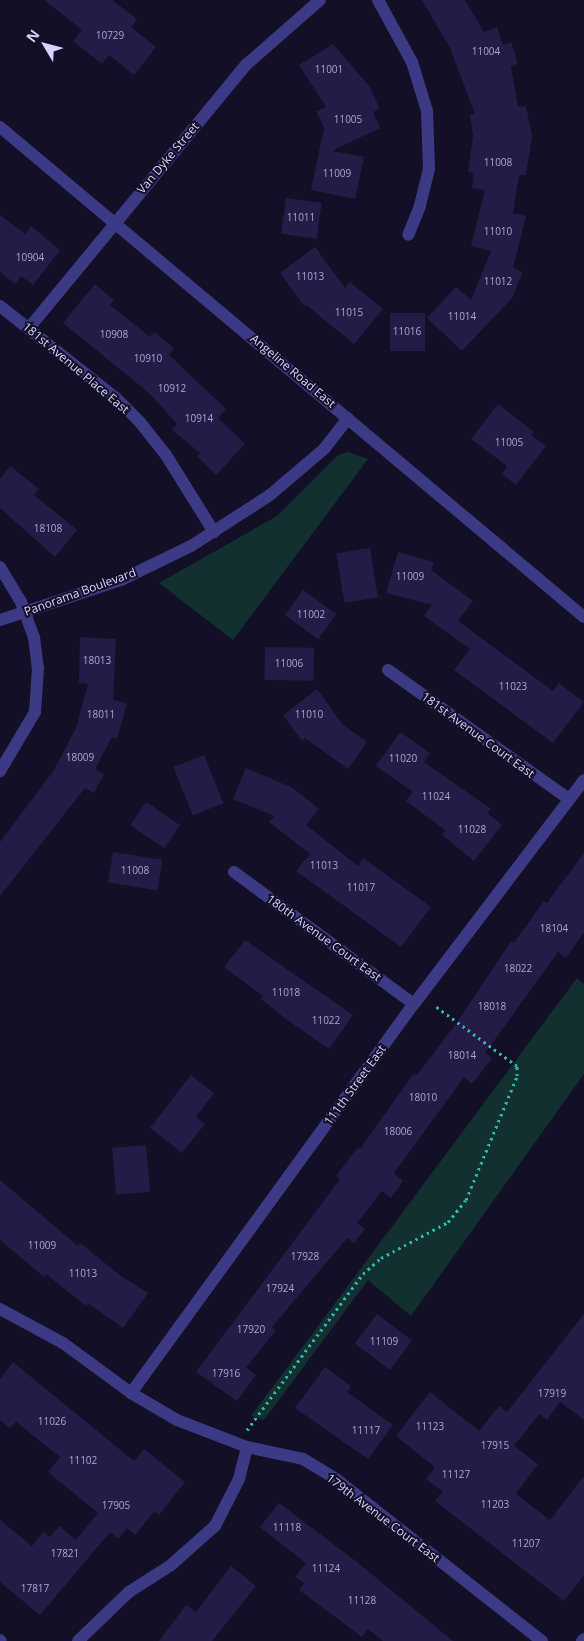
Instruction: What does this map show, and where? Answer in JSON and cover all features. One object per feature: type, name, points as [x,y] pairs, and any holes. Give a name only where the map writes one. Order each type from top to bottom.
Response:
[{"type":"street","name":"Van Dyke Street","points":[[29,328],[247,64],[320,0]]},
{"type":"street","points":[[378,0],[412,62],[428,110],[429,169],[420,206],[408,235]]},
{"type":"street","name":"Angeline Road East","points":[[0,127],[584,617]]},
{"type":"street","name":"181st Avenue Place East","points":[[0,306],[118,399],[139,421],[166,455],[214,532]]},
{"type":"street","name":"Panorama Boulevard","points":[[0,620],[121,580],[214,532],[270,495],[324,449],[348,418]]},
{"type":"street","points":[[0,567],[24,612],[34,637],[38,691],[35,712],[24,734],[0,771]]},
{"type":"street","name":"181st Avenue Court East","points":[[388,670],[569,799]]},
{"type":"street","name":"111th Street East","points":[[131,1393],[417,1000],[584,780]]},
{"type":"street","name":"180th Avenue Court East","points":[[234,872],[417,1000]]},
{"type":"street","name":"179th Avenue Court East","points":[[0,1309],[63,1343],[131,1393],[177,1420],[242,1445],[303,1459],[336,1479],[542,1641]]},
{"type":"street","points":[[78,1641],[129,1592],[171,1565],[215,1526],[239,1479],[242,1445]]},
{"type":"path","points":[[242,1445],[363,1274],[381,1258],[448,1222],[466,1200],[516,1076],[517,1066],[417,1000]]},
{"type":"green space","points":[[348,452],[368,459],[233,640],[159,583],[277,516],[338,455]]},
{"type":"green space","points":[[577,978],[584,984],[584,1074],[411,1316],[368,1280],[264,1420],[251,1416]]},
{"type":"building","points":[[44,0],[112,0],[137,19],[131,27],[156,47],[134,75],[109,55],[102,64],[73,41],[82,30]]},
{"type":"building","points":[[422,0],[465,0],[484,32],[497,27],[503,45],[511,42],[518,63],[511,66],[518,107],[526,106],[532,136],[526,175],[519,175],[513,213],[526,216],[513,268],[523,272],[512,298],[462,351],[427,318],[456,287],[471,300],[491,251],[471,246],[485,190],[472,188],[474,173],[468,172],[473,135],[470,115],[475,114],[450,48]]},
{"type":"building","points":[[333,44],[369,86],[380,109],[373,112],[380,128],[332,151],[364,157],[355,199],[311,190],[324,128],[316,111],[326,107],[299,65]]},
{"type":"building","points":[[286,198],[322,203],[317,239],[281,234]]},
{"type":"building","points":[[0,215],[25,234],[31,226],[60,250],[33,285],[21,276],[15,284],[0,272]]},
{"type":"building","points":[[315,247],[345,288],[350,282],[383,309],[354,344],[306,305],[304,306],[280,273]]},
{"type":"building","points":[[95,284],[114,300],[110,305],[150,337],[154,332],[174,348],[169,355],[226,409],[218,418],[245,444],[216,475],[197,456],[200,453],[172,430],[177,424],[149,393],[63,323]]},
{"type":"building","points":[[390,313],[425,313],[425,351],[390,351]]},
{"type":"building","points":[[498,404],[534,432],[531,435],[546,446],[516,485],[502,474],[507,466],[471,439]]},
{"type":"building","points":[[10,466],[39,489],[34,495],[77,530],[55,557],[0,508],[0,479]]},
{"type":"building","points":[[370,548],[378,597],[344,603],[336,553]]},
{"type":"building","points":[[398,552],[434,562],[431,570],[473,601],[458,621],[553,691],[559,683],[584,702],[553,743],[454,670],[470,649],[424,616],[432,605],[386,593]]},
{"type":"building","points":[[303,590],[336,614],[318,639],[285,615]]},
{"type":"building","points":[[80,637],[116,639],[113,700],[127,703],[117,739],[112,737],[95,769],[104,774],[94,793],[85,788],[0,896],[0,842],[54,770],[76,728],[88,684],[79,683]]},
{"type":"building","points":[[265,647],[314,648],[313,681],[264,680]]},
{"type":"building","points":[[317,689],[342,724],[367,742],[348,769],[305,738],[302,741],[283,715]]},
{"type":"building","points":[[400,732],[430,753],[424,762],[491,809],[487,813],[502,825],[474,861],[442,835],[445,830],[406,801],[413,792],[376,766]]},
{"type":"building","points":[[204,755],[223,803],[193,816],[173,767]]},
{"type":"building","points":[[246,768],[293,788],[319,809],[306,825],[358,866],[363,858],[431,907],[401,947],[296,871],[310,854],[269,822],[274,816],[233,799]]},
{"type":"building","points":[[146,802],[180,825],[164,848],[130,825]]},
{"type":"building","points":[[113,852],[162,860],[158,890],[108,883]]},
{"type":"building","points":[[584,853],[584,932],[566,958],[558,952],[485,1053],[492,1058],[472,1084],[464,1077],[394,1173],[403,1181],[391,1198],[382,1191],[357,1223],[365,1229],[354,1243],[347,1238],[272,1327],[276,1330],[246,1368],[256,1375],[237,1401],[196,1372],[340,1179],[336,1176],[358,1147],[360,1149],[414,1073],[417,1075],[458,1021],[511,941],[514,943],[544,901],[547,903]]},
{"type":"building","points":[[245,940],[353,1015],[329,1049],[286,1019],[261,999],[263,996],[224,967]]},
{"type":"building","points":[[191,1075],[214,1093],[196,1117],[205,1124],[182,1153],[150,1128]]},
{"type":"building","points":[[146,1145],[150,1192],[116,1195],[112,1148]]},
{"type":"building","points":[[0,1180],[78,1246],[80,1243],[121,1276],[148,1293],[123,1328],[88,1303],[86,1306],[46,1274],[44,1277],[0,1240]]},
{"type":"building","points":[[377,1314],[412,1340],[390,1370],[355,1344]]},
{"type":"building","points":[[584,1314],[584,1420],[560,1402],[547,1420],[539,1414],[514,1446],[538,1464],[516,1494],[550,1520],[584,1476],[584,1575],[564,1601],[435,1501],[443,1492],[426,1479],[435,1467],[396,1436],[430,1392],[479,1431],[499,1406],[507,1412]]},
{"type":"building","points":[[13,1362],[134,1461],[144,1449],[185,1482],[159,1515],[154,1512],[135,1535],[127,1528],[118,1539],[110,1532],[40,1615],[0,1582],[0,1520],[32,1546],[43,1532],[50,1537],[59,1526],[76,1540],[98,1513],[48,1472],[60,1457],[16,1422],[10,1428],[0,1420],[0,1379]]},
{"type":"building","points":[[325,1367],[351,1386],[347,1392],[393,1425],[368,1459],[295,1408]]},
{"type":"building","points":[[279,1503],[357,1562],[453,1641],[383,1641],[368,1629],[362,1637],[299,1590],[304,1583],[295,1577],[306,1563],[260,1527]]},
{"type":"building","points":[[231,1566],[256,1586],[212,1641],[159,1641],[186,1605],[196,1612]]}]
